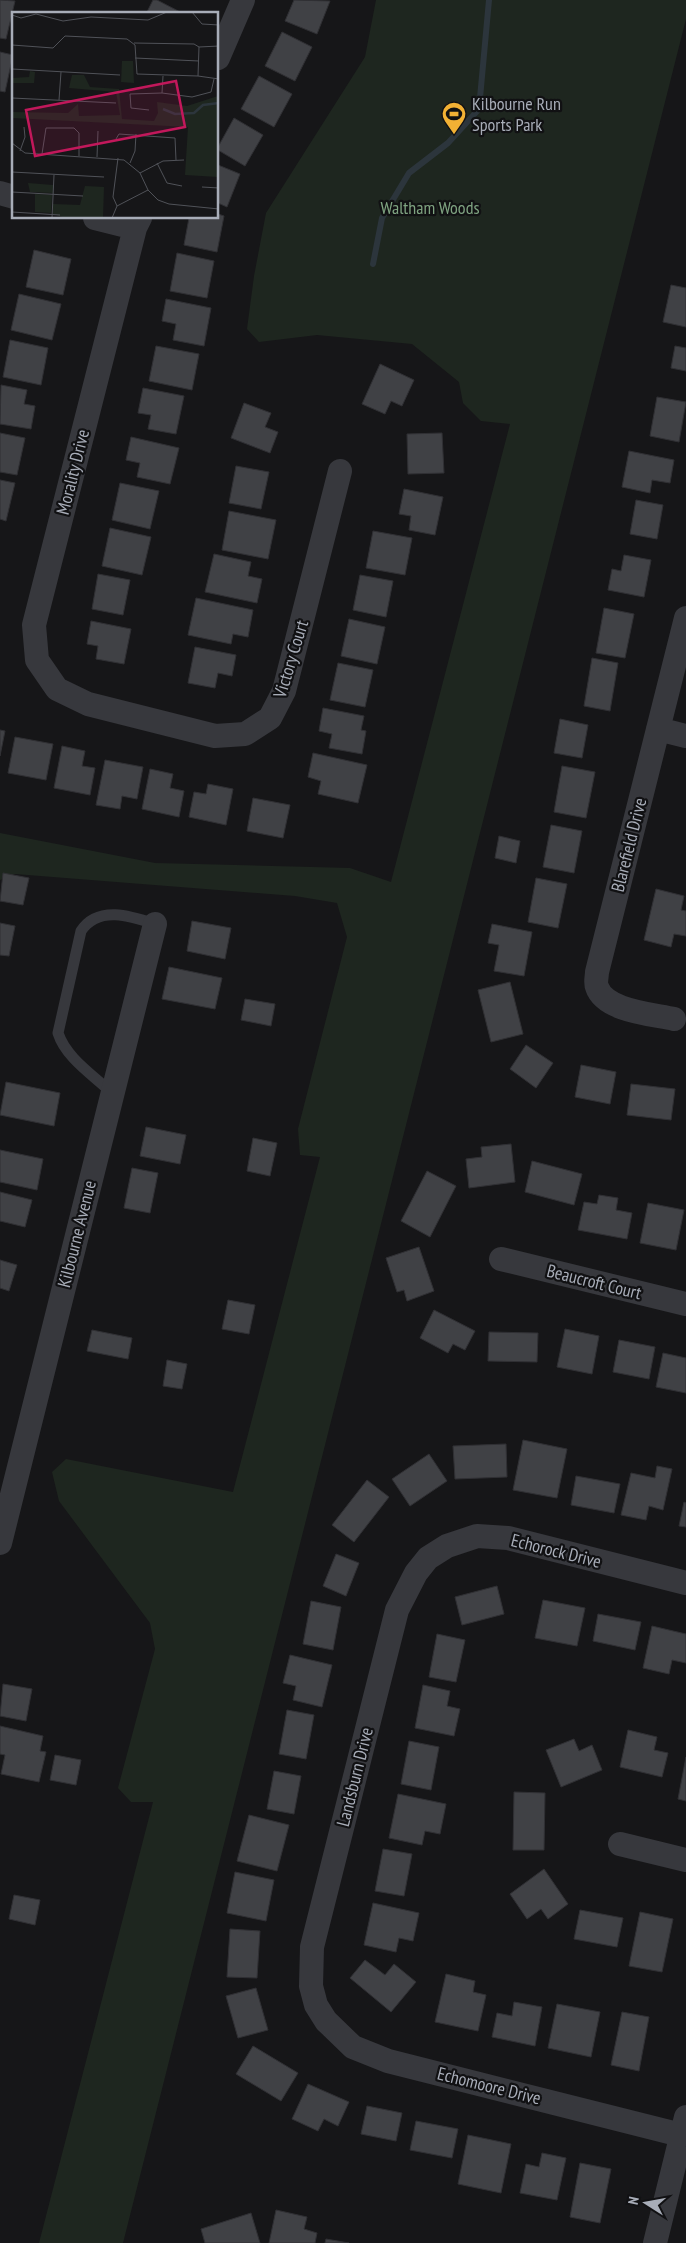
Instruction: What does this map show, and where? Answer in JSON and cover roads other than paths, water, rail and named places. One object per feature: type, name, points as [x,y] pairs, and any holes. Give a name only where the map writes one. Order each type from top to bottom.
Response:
[{"type":"street","points":[[219,56],[243,0]]},
{"type":"street","points":[[103,219],[137,223]]},
{"type":"street","name":"Morality Drive","points":[[88,704],[57,689],[37,660],[34,625],[137,223]]},
{"type":"street","name":"Victory Court","points":[[88,704],[215,736],[245,734],[270,718],[284,691],[340,471]]},
{"type":"street","name":"Blarefield Drive","points":[[674,1019],[617,1006],[604,999],[596,986],[597,972],[686,618]]},
{"type":"street","points":[[658,729],[686,736]]},
{"type":"street","name":"Kilbourne Avenue","points":[[0,1543],[155,924]]},
{"type":"street","name":"Beaucroft Court","points":[[501,1259],[686,1304]]},
{"type":"street","name":"Echorock Drive","points":[[428,1558],[447,1546],[476,1536],[508,1538],[686,1583]]},
{"type":"street","name":"Landsburn Drive","points":[[316,2005],[311,1986],[312,1947],[397,1610],[416,1573],[428,1558]]},
{"type":"street","points":[[620,1844],[686,1860]]},
{"type":"street","name":"Echomoore Drive","points":[[316,2005],[326,2021],[353,2047],[388,2061],[684,2126]]},
{"type":"street","points":[[655,2243],[684,2126]]},
{"type":"lane","points":[[112,1092],[68,1053],[58,1033],[80,931],[86,923],[117,913],[155,924]]},
{"type":"waterway","points":[[373,264],[382,218],[409,173],[448,143],[479,109],[489,0]]},
{"type":"place","name":"Kilbourne Run Sports Park","points":[[454,135]]},
{"type":"park label","name":"Waltham Woods","points":[[430,208]]}]
